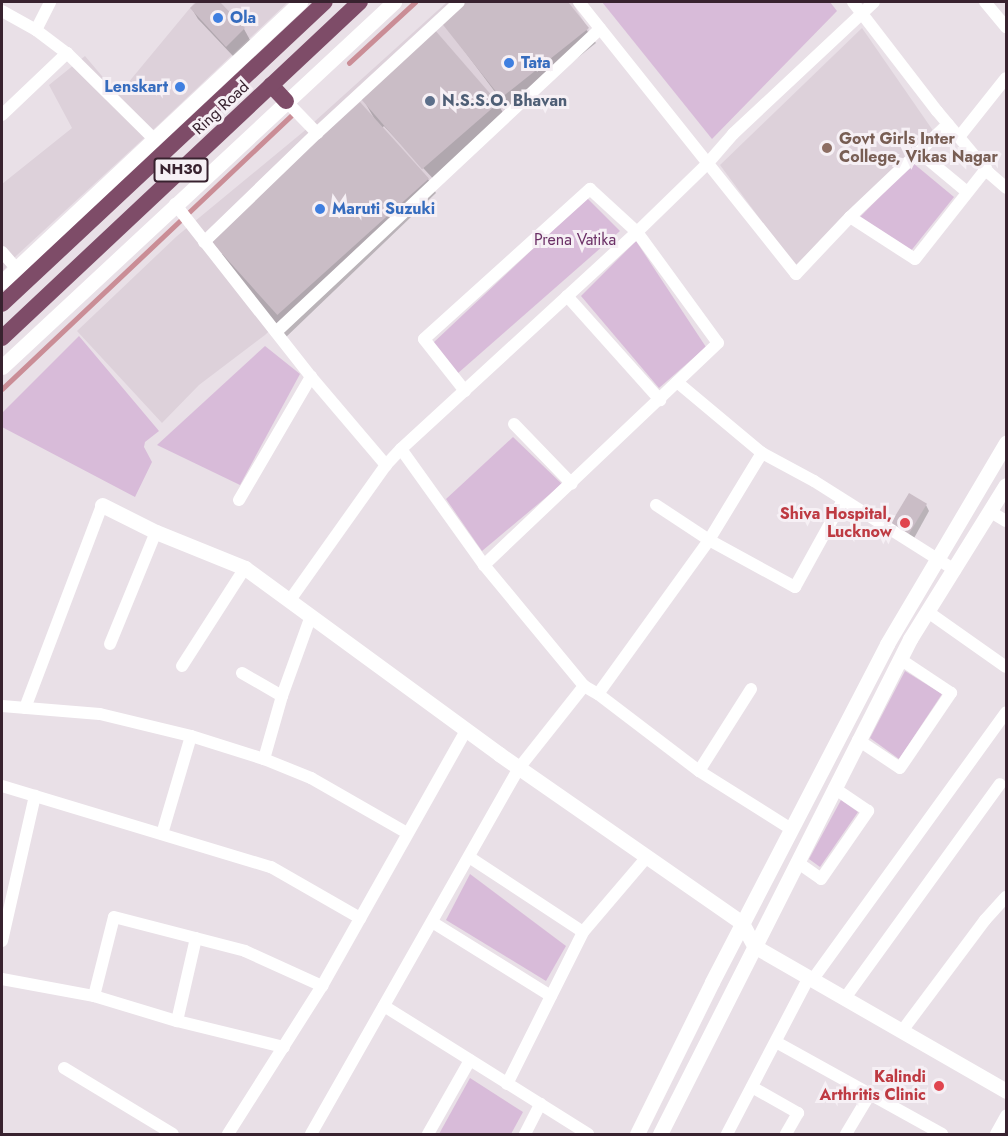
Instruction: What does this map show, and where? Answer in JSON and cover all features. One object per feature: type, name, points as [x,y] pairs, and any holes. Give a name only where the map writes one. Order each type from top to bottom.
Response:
[{"type":"highway","name":"Ring Road","points":[[2,304],[325,2]]},
{"type":"highway","name":"Ring Road","points":[[2,339],[360,2]]},
{"type":"highway","points":[[271,85],[290,105]]},
{"type":"street","points":[[36,30],[50,2]]},
{"type":"street","points":[[2,282],[300,2]]},
{"type":"street","points":[[2,367],[290,105],[394,2]]},
{"type":"street","points":[[204,242],[313,129],[459,2]]},
{"type":"street","points":[[579,2],[796,274],[850,217],[948,124]]},
{"type":"street","points":[[853,2],[948,124],[986,169],[1006,188]]},
{"type":"street","points":[[290,600],[386,465],[401,449],[637,232],[707,164],[733,134],[874,2]]},
{"type":"street","points":[[985,2],[1006,27]]},
{"type":"street","points":[[2,11],[36,30],[67,53],[153,139]]},
{"type":"street","points":[[276,332],[600,29]]},
{"type":"street","points":[[2,116],[67,53]]},
{"type":"street","points":[[959,137],[1006,78]]},
{"type":"street","points":[[290,105],[313,129]]},
{"type":"street","points":[[919,152],[967,192]]},
{"type":"street","points":[[850,217],[915,259],[986,169]]},
{"type":"street","points":[[465,391],[424,339],[590,189],[637,232],[718,343],[572,484],[484,565]]},
{"type":"street","points":[[178,207],[311,377],[386,465]]},
{"type":"street","points":[[2,252],[16,268]]},
{"type":"street","points":[[567,296],[660,400]]},
{"type":"street","points":[[239,500],[311,377]]},
{"type":"street","points":[[678,382],[762,453],[955,570]]},
{"type":"street","points":[[514,424],[572,484]]},
{"type":"street","points":[[401,449],[484,565],[539,635],[584,686],[598,694],[699,771],[791,829]]},
{"type":"street","points":[[637,1134],[742,923],[887,644],[1005,450]]},
{"type":"street","points":[[598,694],[709,540],[762,453]]},
{"type":"street","points":[[660,1134],[900,658],[1006,485]]},
{"type":"street","points":[[656,504],[709,540],[795,587],[843,500]]},
{"type":"street","points":[[25,708],[102,505],[156,532],[245,568],[519,768],[742,923],[754,946],[1006,1091]]},
{"type":"street","points":[[991,512],[1006,520]]},
{"type":"street","points":[[110,644],[156,532]]},
{"type":"street","points":[[182,666],[245,568]]},
{"type":"street","points":[[928,612],[1006,667]]},
{"type":"street","points":[[264,759],[282,696],[311,616]]},
{"type":"street","points":[[858,740],[900,768],[951,693],[900,658]]},
{"type":"street","points":[[242,673],[282,696]]},
{"type":"street","points":[[311,1134],[519,768],[584,686]]},
{"type":"street","points":[[699,771],[752,689]]},
{"type":"street","points":[[2,706],[83,710],[191,736],[264,759],[310,778],[406,833]]},
{"type":"street","points":[[728,1134],[811,978],[1006,712]]},
{"type":"street","points":[[228,1134],[322,986],[466,729]]},
{"type":"street","points":[[162,834],[191,736]]},
{"type":"street","points":[[845,998],[1000,784]]},
{"type":"street","points":[[2,786],[271,867],[360,918]]},
{"type":"street","points":[[797,862],[821,879],[868,811],[834,788]]},
{"type":"street","points":[[2,941],[35,796]]},
{"type":"street","points":[[469,857],[583,932]]},
{"type":"street","points":[[507,1084],[583,932],[647,857]]},
{"type":"street","points":[[902,1031],[985,920],[1006,897]]},
{"type":"street","points":[[94,996],[114,916],[245,951],[322,986]]},
{"type":"street","points":[[432,922],[551,996]]},
{"type":"street","points":[[177,1021],[196,938]]},
{"type":"street","points":[[2,979],[94,996],[177,1021],[284,1047]]},
{"type":"street","points":[[384,1006],[588,1134]]},
{"type":"street","points":[[776,1042],[942,1134]]},
{"type":"street","points":[[428,1134],[470,1060]]},
{"type":"street","points":[[64,1068],[173,1134]]},
{"type":"street","points":[[752,1087],[798,1113],[786,1134]]},
{"type":"street","points":[[846,1134],[870,1094]]},
{"type":"street","points":[[525,1134],[540,1104]]},
{"type":"street","points":[[996,1134],[1006,1116]]},
{"type":"shaded area","points":[[195,2],[288,2],[16,256],[2,272],[2,184],[72,128],[49,85],[85,56],[118,95]]},
{"type":"shaded area","points":[[447,2],[572,2],[590,32],[265,335],[199,385],[162,423],[77,331],[177,236],[303,132]]},
{"type":"shaded area","name":"Govt Girls Inter College, Vikas Nagar","points":[[862,28],[934,132],[795,266],[720,165]]},
{"type":"green space","points":[[602,2],[830,2],[837,11],[712,139]]},
{"type":"green space","points":[[913,163],[954,197],[910,252],[859,218]]},
{"type":"green space","name":"Prena Vatika","points":[[587,198],[620,231],[457,374],[433,343]]},
{"type":"green space","points":[[636,241],[706,347],[659,388],[581,296]]},
{"type":"green space","points":[[79,336],[159,431],[145,442],[144,447],[152,462],[135,497],[2,427],[2,413]]},
{"type":"green space","points":[[265,346],[300,374],[240,485],[157,445]]},
{"type":"green space","points":[[513,437],[562,484],[482,551],[446,499]]},
{"type":"green space","points":[[905,671],[942,694],[899,759],[870,738]]},
{"type":"green space","points":[[841,800],[858,812],[820,867],[809,859]]},
{"type":"green space","points":[[470,874],[566,946],[546,981],[446,920]]},
{"type":"green space","points":[[470,1078],[523,1112],[511,1134],[439,1134]]},
{"type":"building","name":"Ola","points":[[197,2],[220,2],[245,28],[226,47],[190,8]]},
{"type":"building","name":"Tata","points":[[464,2],[568,2],[589,28],[501,98],[440,21]]},
{"type":"building","name":"N.S.S.O. Bhavan","points":[[434,29],[498,103],[422,169],[358,95]]},
{"type":"building","name":"Maruti Suzuki","points":[[360,102],[429,179],[277,315],[208,239]]},
{"type":"building","points":[[909,493],[927,504],[908,535],[890,524]]},
{"type":"waterway","points":[[349,63],[415,2]]},
{"type":"waterway","points":[[2,389],[291,116]]},
{"type":"place","name":"Ola","points":[[218,18]]},
{"type":"place","name":"Tata","points":[[509,63]]},
{"type":"place","name":"Lenskart","points":[[180,87]]},
{"type":"place","name":"N.S.S.O. Bhavan","points":[[430,101]]},
{"type":"place","name":"Govt Girls Inter College, Vikas Nagar","points":[[827,148]]},
{"type":"place","name":"Maruti Suzuki","points":[[320,209]]},
{"type":"place","name":"Shiva Hospital, Lucknow","points":[[905,523]]},
{"type":"place","name":"Kalindi Arthritis Clinic","points":[[939,1086]]}]
